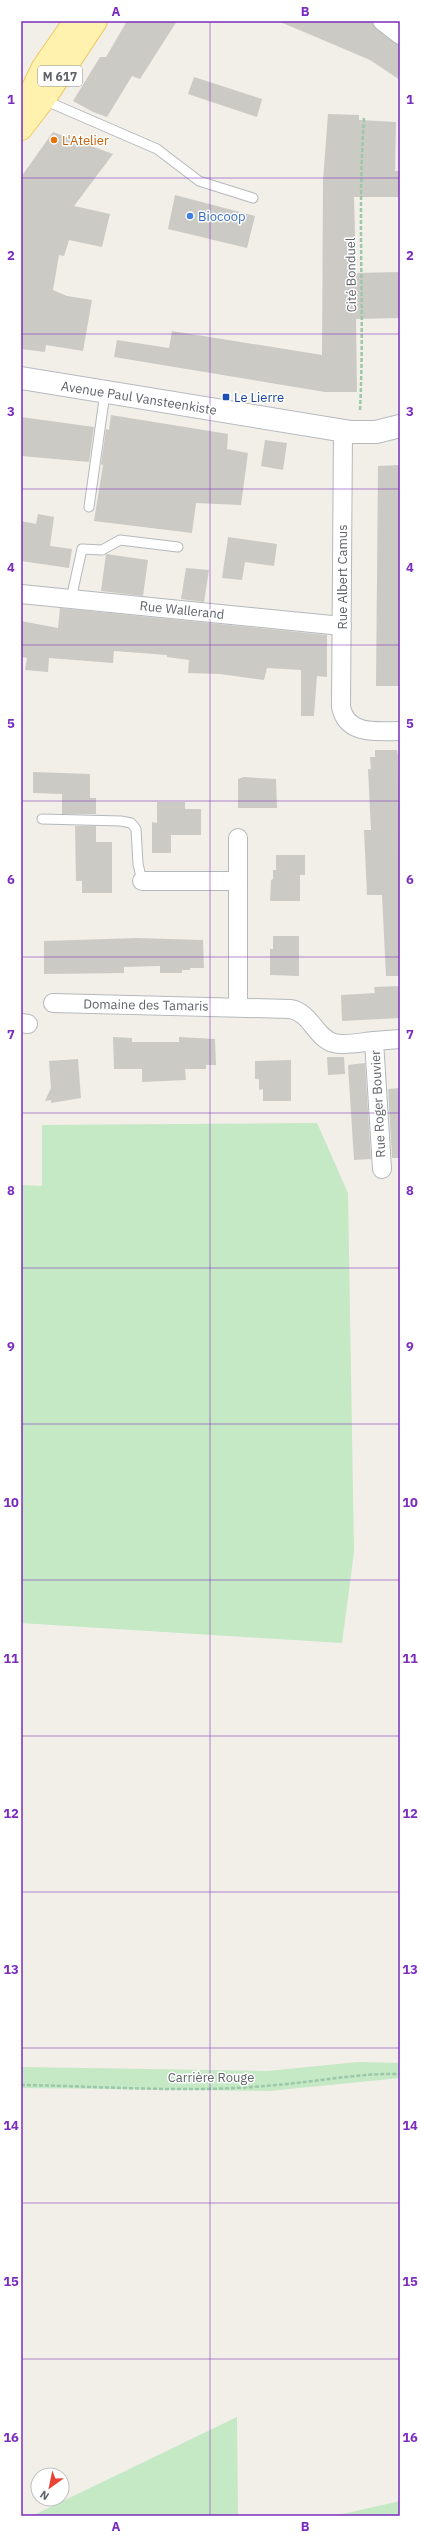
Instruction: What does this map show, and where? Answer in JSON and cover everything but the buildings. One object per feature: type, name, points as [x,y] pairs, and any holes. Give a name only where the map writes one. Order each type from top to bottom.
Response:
[{"type":"main road","name":"M 617","points":[[21,113],[43,68],[75,21]]},
{"type":"main road","name":"M 617","points":[[21,129],[44,100],[96,21]]},
{"type":"street","points":[[382,21],[400,35]]},
{"type":"street","name":"Avenue Paul Vansteenkiste","points":[[21,378],[105,393],[351,431],[376,432],[400,426]]},
{"type":"street","name":"Rue Albert Camus","points":[[351,431],[342,626],[341,707],[348,722],[356,728],[367,731],[400,731]]},
{"type":"street","name":"Rue Wallerand","points":[[21,594],[342,626]]},
{"type":"street","points":[[238,838],[238,1007]]},
{"type":"street","points":[[142,881],[238,881]]},
{"type":"street","name":"Domaine des Tamaris","points":[[53,1003],[238,1007],[296,1010],[305,1015],[328,1041],[338,1044],[374,1041]]},
{"type":"street","name":"Rue Roger Bouvier","points":[[382,1169],[374,1041],[400,1038]]},
{"type":"lane","points":[[21,100],[43,68]]},
{"type":"lane","points":[[44,100],[157,149],[199,181],[253,198]]},
{"type":"lane","points":[[89,507],[105,393]]},
{"type":"lane","points":[[71,599],[82,549],[102,550],[120,540],[178,547]]},
{"type":"lane","points":[[42,819],[121,821],[131,823],[136,829],[138,864],[142,881]]},
{"type":"path","name":"Cité Bonduel","points":[[351,431],[363,356],[361,175],[364,118]]},
{"type":"path","name":"Carrière Rouge","points":[[21,2085],[215,2088],[264,2086],[371,2073],[400,2074]]},
{"type":"green space","points":[[317,1123],[348,1193],[354,1552],[342,1643],[21,1623],[21,1185],[42,1186],[42,1125]]},
{"type":"green space","points":[[358,2062],[400,2063],[400,2078],[269,2091],[21,2088],[21,2067],[268,2071]]},
{"type":"green space","points":[[237,2417],[238,2516],[32,2516],[51,2507],[70,2507],[70,2498]]},
{"type":"green space","points":[[400,2501],[400,2516],[334,2516]]},
{"type":"place","name":"L'Atelier","points":[[54,140]]},
{"type":"place","name":"Biocoop","points":[[190,216]]},
{"type":"place","name":"Le Lierre","points":[[226,397]]}]
